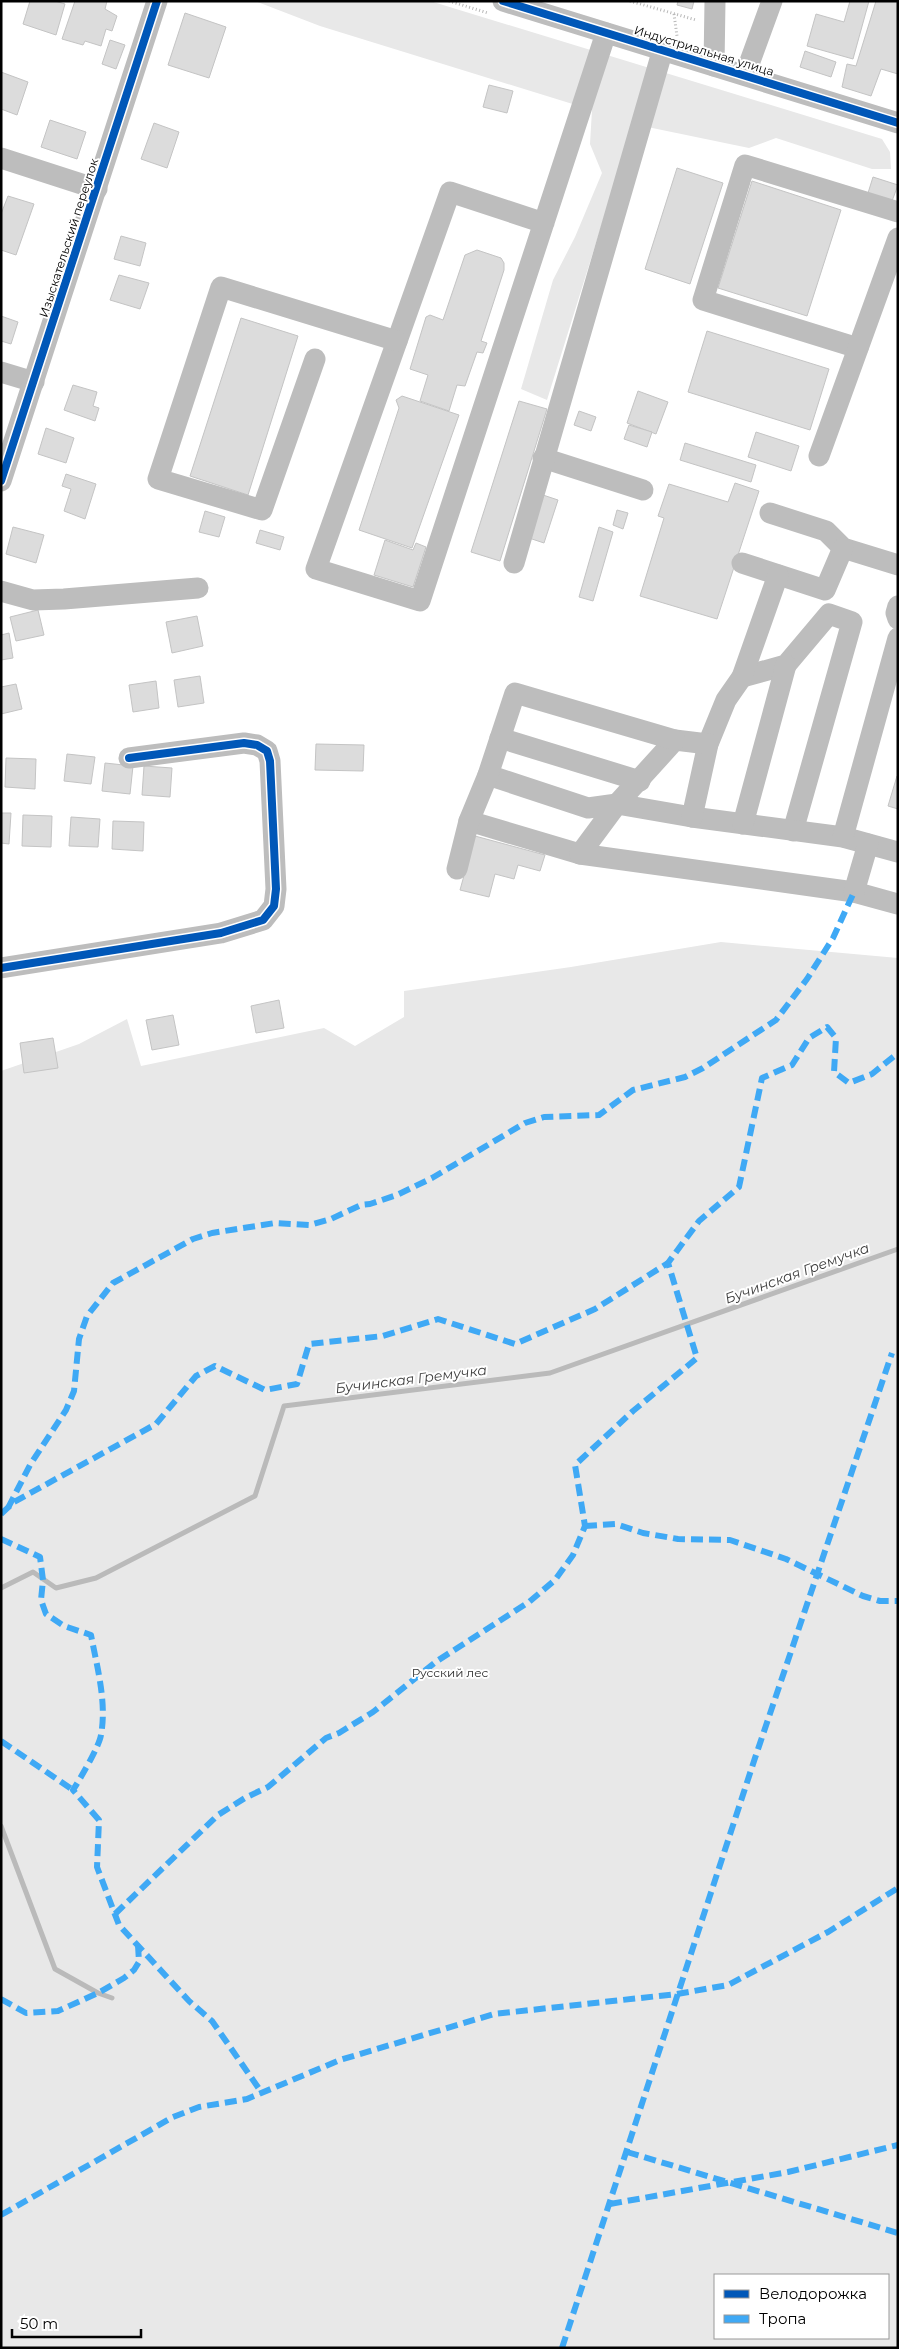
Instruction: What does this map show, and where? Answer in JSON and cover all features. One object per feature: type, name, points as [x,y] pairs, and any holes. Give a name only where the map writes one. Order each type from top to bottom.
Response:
[{"type":"street","name":"Изыскательский переулок","points":[[1,481],[157,1]]},
{"type":"street","name":"Индустриальная улица","points":[[503,1],[898,123]]},
{"type":"street","points":[[714,66],[715,1]]},
{"type":"street","points":[[745,75],[772,1]]},
{"type":"street","points":[[544,223],[450,192],[316,569],[420,601],[544,223],[606,33]]},
{"type":"street","points":[[514,563],[663,49]]},
{"type":"street","points":[[1,158],[97,189]]},
{"type":"street","points":[[858,348],[702,300],[745,165],[898,212]]},
{"type":"street","points":[[820,456],[898,238]]},
{"type":"street","points":[[316,359],[262,510],[158,479],[221,287],[397,341]]},
{"type":"street","points":[[1,372],[34,382]]},
{"type":"street","points":[[543,458],[643,490]]},
{"type":"street","points":[[770,512],[826,531],[844,548],[898,565]]},
{"type":"street","points":[[743,824],[786,665],[829,614],[825,590],[844,548]]},
{"type":"street","points":[[742,563],[825,590]]},
{"type":"street","points":[[692,817],[708,744],[726,700],[742,677],[778,574]]},
{"type":"street","points":[[1,591],[33,600],[64,600],[198,588]]},
{"type":"street","points":[[898,606],[896,613],[898,620]]},
{"type":"street","points":[[793,831],[852,622],[829,614]]},
{"type":"street","points":[[843,837],[898,638]]},
{"type":"street","points":[[742,677],[786,665]]},
{"type":"street","points":[[457,869],[469,821],[488,775],[515,693],[675,740],[708,744]]},
{"type":"street","points":[[500,738],[640,781]]},
{"type":"street","points":[[580,854],[617,804],[640,781],[675,740]]},
{"type":"street","points":[[1,968],[221,933],[263,920],[274,906],[276,879],[270,761],[267,751],[257,745],[244,743],[130,758]]},
{"type":"street","points":[[488,775],[588,808],[617,804],[692,817],[843,837],[898,852]]},
{"type":"street","points":[[469,821],[580,854],[854,892],[898,904]]},
{"type":"street","points":[[854,892],[868,844]]},
{"type":"path","points":[[630,1],[715,26]]},
{"type":"green space","points":[[255,1],[430,1],[882,139],[890,152],[891,169],[872,169],[776,138],[749,148],[633,124],[547,400],[521,389],[553,280],[575,237],[602,173],[590,144],[592,110],[320,26]]},
{"type":"green space","name":"Русский лес","points":[[721,942],[898,958],[898,2348],[1,2348],[1,1071],[79,1044],[127,1019],[141,1066],[324,1028],[355,1046],[404,1017],[404,991],[571,967]]},
{"type":"building","points":[[30,1],[55,1],[65,4],[56,35],[23,24]]},
{"type":"building","points":[[75,1],[107,1],[105,9],[117,16],[112,31],[106,29],[101,46],[85,41],[83,45],[62,39]]},
{"type":"building","points":[[678,1],[694,1],[692,9],[677,5]]},
{"type":"building","points":[[850,1],[869,1],[853,59],[807,46],[816,14],[844,22]]},
{"type":"building","points":[[876,1],[898,1],[898,74],[881,69],[871,96],[842,87],[847,64],[856,66]]},
{"type":"building","points":[[185,13],[226,27],[209,78],[168,65]]},
{"type":"building","points":[[110,40],[125,45],[116,69],[102,64]]},
{"type":"building","points":[[805,51],[836,62],[831,77],[800,67]]},
{"type":"building","points":[[1,72],[28,82],[17,115],[1,109]]},
{"type":"building","points":[[489,85],[513,91],[507,113],[483,107]]},
{"type":"building","points":[[50,120],[86,132],[77,159],[41,147]]},
{"type":"building","points":[[154,123],[179,132],[167,168],[141,159]]},
{"type":"building","points":[[677,168],[723,183],[690,284],[645,269]]},
{"type":"building","points":[[873,177],[898,185],[892,201],[868,193]]},
{"type":"building","points":[[752,181],[841,210],[807,316],[718,288]]},
{"type":"building","points":[[8,196],[34,204],[16,255],[1,250],[1,214]]},
{"type":"building","points":[[121,236],[146,243],[140,266],[114,259]]},
{"type":"building","points":[[477,250],[501,258],[504,263],[504,270],[481,341],[487,343],[483,353],[477,352],[465,386],[457,385],[449,411],[420,401],[428,375],[410,369],[426,317],[430,315],[443,320],[465,255]]},
{"type":"building","points":[[119,275],[149,283],[140,309],[110,300]]},
{"type":"building","points":[[1,316],[18,322],[11,344],[1,341]]},
{"type":"building","points":[[241,318],[298,336],[248,495],[190,476]]},
{"type":"building","points":[[707,331],[829,369],[810,430],[688,392]]},
{"type":"building","points":[[73,385],[97,392],[93,406],[99,408],[95,421],[64,410]]},
{"type":"building","points":[[638,391],[668,402],[656,434],[627,423]]},
{"type":"building","points":[[402,396],[459,415],[412,548],[359,530],[399,408],[396,400]]},
{"type":"building","points":[[519,401],[547,409],[500,561],[471,552]]},
{"type":"building","points":[[579,411],[596,417],[591,431],[574,425]]},
{"type":"building","points":[[629,425],[652,432],[647,447],[624,439]]},
{"type":"building","points":[[46,428],[74,438],[66,463],[38,454]]},
{"type":"building","points":[[756,432],[799,446],[791,471],[748,457]]},
{"type":"building","points":[[685,443],[756,465],[751,482],[680,460]]},
{"type":"building","points":[[66,474],[96,484],[85,519],[64,511],[71,489],[62,486]]},
{"type":"building","points":[[735,483],[759,491],[717,619],[640,596],[664,518],[658,516],[669,484],[728,502]]},
{"type":"building","points":[[543,495],[558,500],[544,543],[529,538]]},
{"type":"building","points":[[617,510],[628,513],[623,529],[613,525]]},
{"type":"building","points":[[205,511],[225,517],[219,537],[199,532]]},
{"type":"building","points":[[13,527],[44,535],[36,563],[6,554]]},
{"type":"building","points":[[599,527],[613,532],[593,601],[579,597]]},
{"type":"building","points":[[260,530],[284,537],[280,550],[256,543]]},
{"type":"building","points":[[385,540],[413,550],[416,543],[426,547],[413,587],[374,575]]},
{"type":"building","points":[[38,610],[44,635],[16,641],[10,617]]},
{"type":"building","points":[[197,616],[203,646],[172,653],[166,622]]},
{"type":"building","points":[[9,633],[13,658],[1,660],[1,635]]},
{"type":"building","points":[[200,676],[204,703],[178,707],[174,680]]},
{"type":"building","points":[[156,681],[159,708],[133,712],[129,685]]},
{"type":"building","points":[[16,684],[22,709],[1,714],[1,687]]},
{"type":"building","points":[[316,744],[364,745],[363,771],[315,770]]},
{"type":"building","points":[[67,754],[95,757],[91,784],[64,781]]},
{"type":"building","points":[[6,758],[36,759],[35,789],[5,787]]},
{"type":"building","points":[[105,763],[133,766],[130,794],[102,791]]},
{"type":"building","points":[[144,766],[172,768],[170,797],[142,795]]},
{"type":"building","points":[[898,776],[898,809],[888,806]]},
{"type":"building","points":[[1,813],[11,813],[9,844],[1,843]]},
{"type":"building","points":[[23,815],[52,816],[51,847],[22,846]]},
{"type":"building","points":[[71,817],[100,819],[98,847],[69,846]]},
{"type":"building","points":[[113,821],[144,822],[143,851],[112,849]]},
{"type":"building","points":[[475,836],[545,855],[540,871],[518,865],[514,879],[495,874],[489,897],[460,890]]},
{"type":"building","points":[[279,1000],[284,1028],[256,1033],[251,1006]]},
{"type":"building","points":[[173,1015],[179,1045],[152,1050],[146,1020]]},
{"type":"building","points":[[53,1038],[58,1068],[24,1073],[20,1043]]},
{"type":"waterway","name":"Бучинская Гремучка","points":[[1,1588],[33,1572],[56,1588],[96,1578],[255,1496],[284,1406],[550,1373],[898,1249]]},
{"type":"waterway","points":[[1,1826],[55,1969],[98,1993],[112,1998]]},
{"type":"marked path","points":[[8,1508],[30,1465],[66,1410],[74,1391],[79,1339],[87,1316],[113,1283],[193,1239],[212,1233],[275,1223],[310,1225],[331,1219],[361,1205],[397,1195],[432,1178],[525,1123],[544,1117],[599,1115],[633,1090],[685,1077],[703,1068],[776,1020],[807,979],[833,938],[854,892]]},
{"type":"marked path","points":[[115,1914],[218,1815],[245,1798],[268,1787],[326,1738],[339,1733],[373,1712],[437,1661],[529,1602],[555,1580],[573,1555],[585,1526],[575,1465],[633,1411],[697,1358],[668,1263],[699,1221],[739,1187],[762,1078],[792,1065],[809,1038],[827,1027],[836,1038],[834,1072],[849,1083],[872,1074],[898,1053]]},
{"type":"marked path","points":[[1,1514],[14,1502],[156,1424],[196,1376],[215,1366],[265,1390],[297,1384],[309,1344],[383,1336],[438,1319],[515,1344],[595,1309],[668,1263]]},
{"type":"marked path","points":[[562,2348],[755,1758],[892,1353]]},
{"type":"marked path","points":[[585,1526],[616,1524],[643,1533],[678,1539],[730,1540],[786,1559],[863,1596],[880,1601],[898,1601]]},
{"type":"marked path","points":[[1,1539],[40,1557],[43,1580],[41,1600],[46,1614],[64,1626],[91,1635],[102,1697],[103,1723],[97,1747],[73,1790],[99,1820],[97,1867],[119,1925],[189,2001],[212,2021],[262,2093]]},
{"type":"marked path","points":[[1,1741],[73,1790]]},
{"type":"marked path","points":[[1,2215],[173,2117],[199,2107],[247,2099],[340,2060],[494,2014],[677,1994],[728,1985],[828,1932],[898,1888]]},
{"type":"marked path","points":[[1,1999],[26,2013],[58,2011],[98,1993],[134,1970],[139,1962],[138,1945]]},
{"type":"marked path","points":[[610,2204],[788,2172],[898,2145]]},
{"type":"marked path","points":[[627,2152],[898,2233]]},
{"type":"cycle path","points":[[1,481],[157,1]]},
{"type":"cycle path","points":[[503,1],[898,123]]},
{"type":"cycle path","points":[[1,968],[221,933],[263,920],[274,906],[276,889],[270,761],[267,751],[257,745],[244,743],[129,758]]}]
